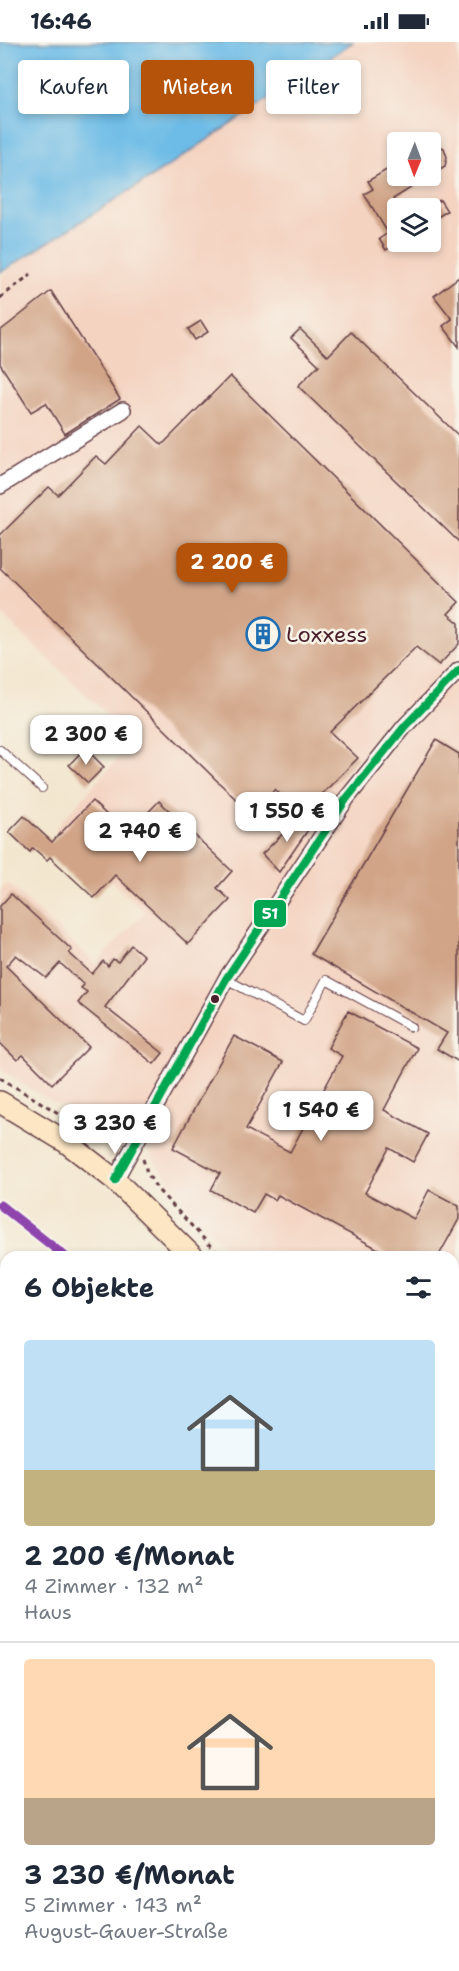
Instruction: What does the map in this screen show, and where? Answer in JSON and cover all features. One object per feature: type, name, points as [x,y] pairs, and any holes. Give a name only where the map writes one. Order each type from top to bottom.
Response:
[{"type":"main road","points":[[0,1102],[66,1142],[115,1180],[186,1251]]},
{"type":"street","points":[[0,486],[123,410]]},
{"type":"street","points":[[115,1180],[226,979],[347,798],[405,726],[459,670]]},
{"type":"lane","points":[[0,750],[42,788]]},
{"type":"lane","points":[[226,979],[304,1021],[326,980],[412,1027]]},
{"type":"path","points":[[0,298],[31,274]]},
{"type":"shaded area","points":[[338,42],[459,42],[459,1251],[228,1251],[176,1194],[148,1149],[119,1131],[95,1123],[47,1099],[0,1069],[0,891],[7,883],[96,964],[145,912],[55,829],[134,740],[0,613],[0,278],[79,213],[229,114],[254,114],[254,97],[266,90],[266,114],[361,114],[361,60],[311,60]]},
{"type":"water","points":[[0,42],[353,42],[326,60],[266,60],[266,100],[254,109],[254,60],[141,60],[141,114],[246,114],[0,273]]},
{"type":"building","points":[[441,146],[444,148],[447,157],[445,166],[441,168]]},
{"type":"building","points":[[387,170],[387,186],[414,186],[395,198],[387,198],[387,231],[364,194],[373,189],[368,181]]},
{"type":"building","points":[[441,202],[447,211],[441,215]]},
{"type":"building","points":[[387,234],[387,249],[386,250],[379,239]]},
{"type":"building","points":[[459,277],[459,347],[443,326],[452,319],[434,296]]},
{"type":"building","points":[[51,291],[120,399],[65,434],[46,403],[31,412],[0,364],[0,331]]},
{"type":"building","points":[[201,321],[208,332],[195,340],[188,329]]},
{"type":"building","points":[[300,329],[328,356],[351,332],[459,436],[459,542],[298,386],[319,365],[291,338]]},
{"type":"building","name":"Loxxess","points":[[230,376],[459,602],[448,614],[459,623],[459,644],[439,665],[416,647],[330,732],[358,758],[300,816],[275,789],[252,815],[0,568],[0,535],[49,487],[58,495],[96,456],[106,464],[142,426],[162,445]]},
{"type":"building","points":[[436,740],[459,754],[459,1062],[437,1049],[447,1033],[311,954]]},
{"type":"building","points":[[85,748],[104,767],[88,783],[69,765]]},
{"type":"building","points":[[92,801],[127,834],[159,801],[232,871],[217,888],[230,900],[188,944],[115,875],[94,898],[50,857],[47,860],[33,848],[30,852],[9,832],[24,816],[52,842]]},
{"type":"building","points":[[303,814],[312,824],[279,872],[262,854]]},
{"type":"building","points":[[11,894],[72,950],[69,953],[92,974],[103,961],[108,966],[113,959],[118,962],[131,945],[144,956],[105,1007],[163,1053],[154,1064],[78,1003],[87,992],[81,988],[84,985],[60,963],[46,978],[16,955],[6,966],[89,1047],[52,1084],[23,1055],[17,1060],[0,1043],[0,906]]},
{"type":"building","points":[[348,1011],[417,1048],[384,1110],[428,1134],[413,1162],[389,1148],[365,1193],[414,1219],[429,1190],[459,1206],[459,1219],[441,1251],[382,1251],[278,1195],[275,1200],[264,1194],[253,1213],[211,1190],[220,1173],[173,1148],[234,1036],[283,1062],[246,1129],[290,1152],[342,1056],[328,1048]]},
{"type":"transit line","name":"51","points":[[115,1180],[226,979],[347,798],[405,726],[459,670]]},
{"type":"transit line","points":[[0,1205],[58,1251]]},
{"type":"place","name":"Loxxess","points":[[263,634]]}]
